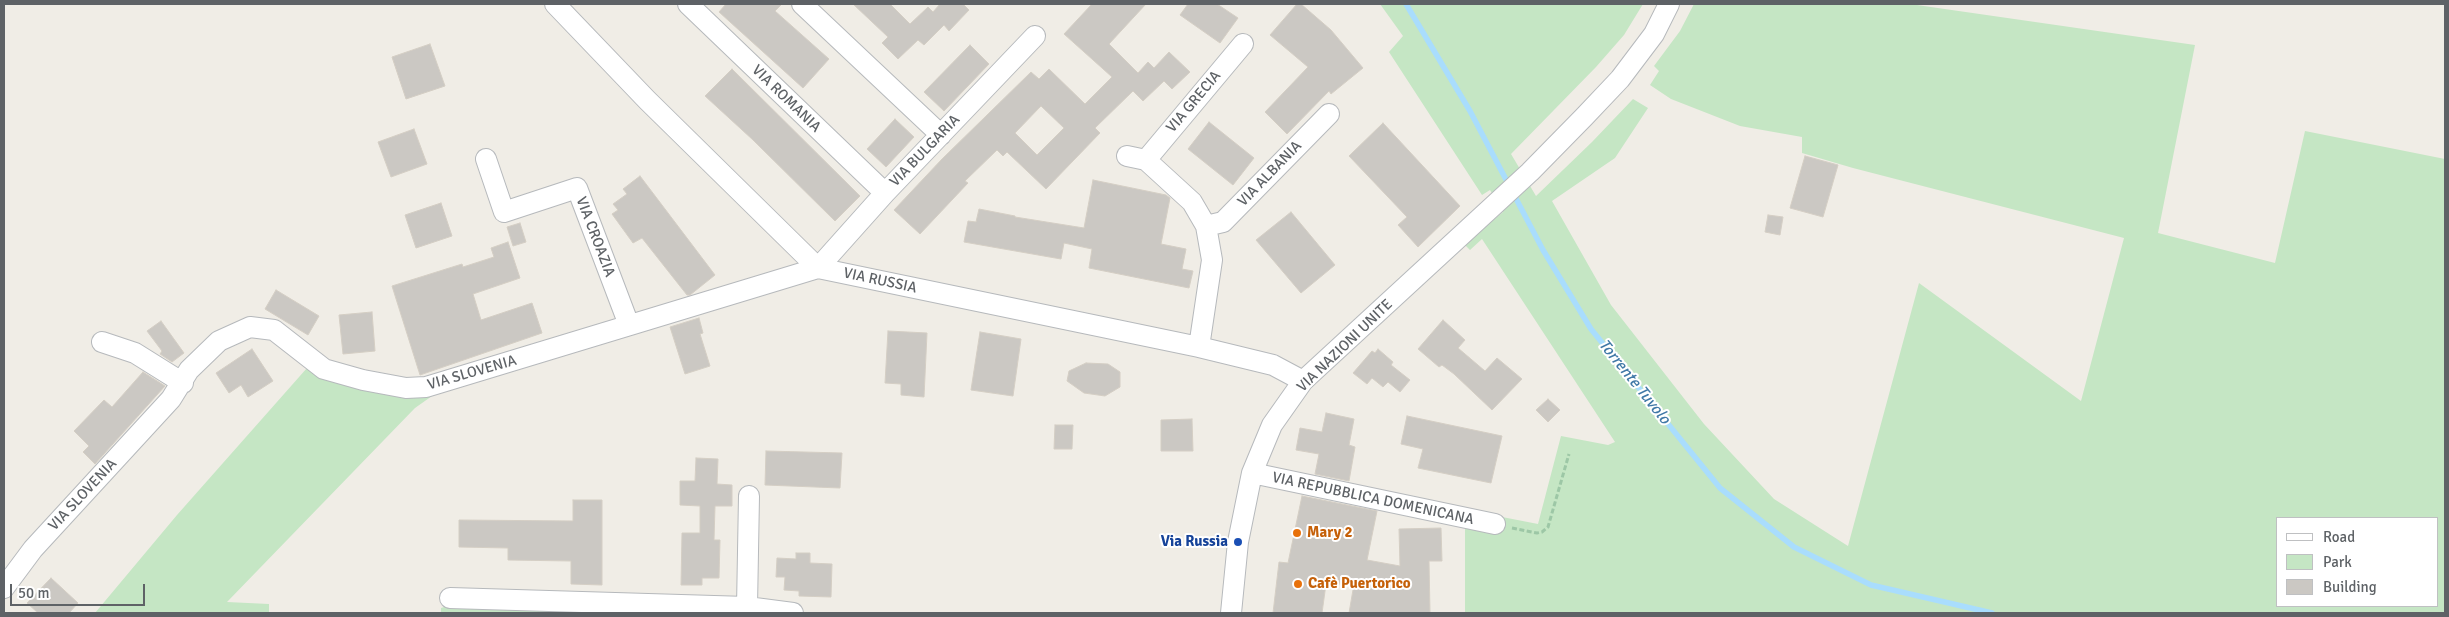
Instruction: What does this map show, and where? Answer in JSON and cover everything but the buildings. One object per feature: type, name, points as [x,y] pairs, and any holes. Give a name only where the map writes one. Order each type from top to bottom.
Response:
[{"type":"street","points":[[555,4],[647,100],[818,268]]},
{"type":"street","name":"VIA ROMANIA","points":[[688,4],[885,193]]},
{"type":"street","points":[[802,4],[941,135]]},
{"type":"street","name":"VIA NAZIONI UNITE","points":[[1231,613],[1238,542],[1252,473],[1272,425],[1303,382],[1530,172],[1620,79],[1654,34],[1669,4]]},
{"type":"street","name":"VIA BULGARIA","points":[[818,268],[885,193],[1035,36]]},
{"type":"street","name":"VIA GRECIA","points":[[1206,226],[1192,202],[1137,158],[1242,44]]},
{"type":"street","name":"VIA ALBANIA","points":[[1206,226],[1224,222],[1329,114]]},
{"type":"street","name":"VIA CROAZIA","points":[[486,159],[504,212],[577,188],[628,325]]},
{"type":"street","points":[[1200,347],[1212,260],[1206,226]]},
{"type":"street","name":"VIA SLOVENIA","points":[[4,588],[33,549],[171,399],[189,370],[218,341],[250,327],[274,330],[324,369],[363,380],[406,388],[426,387],[818,268]]},
{"type":"street","name":"VIA RUSSIA","points":[[818,268],[1200,347],[1273,365],[1303,382]]},
{"type":"street","points":[[102,342],[135,353],[183,382]]},
{"type":"street","name":"VIA REPUBBLICA DOMENICANA","points":[[1252,473],[1495,524]]},
{"type":"street","points":[[748,607],[750,496]]},
{"type":"street","points":[[450,598],[748,607],[794,613]]},
{"type":"path","points":[[1495,524],[1537,533],[1546,530],[1569,454]]},
{"type":"green space","points":[[1380,4],[1643,4],[1624,35],[1596,67],[1511,154],[1536,196],[1633,99],[1648,108],[1615,158],[1552,201],[1611,305],[1704,424],[1774,499],[1848,546],[1919,283],[2081,401],[2124,238],[1802,153],[1802,137],[1740,126],[1671,99],[1650,85],[1659,71],[1654,66],[1680,31],[1694,4],[1910,4],[2195,45],[2158,233],[2275,263],[2305,131],[2445,159],[2445,613],[1465,613],[1465,525],[1497,516],[1538,524],[1561,436],[1608,445],[1615,442],[1482,239],[1470,250],[1464,244],[1503,212],[1490,190],[1482,195],[1389,52],[1403,36]]},
{"type":"green space","points":[[307,368],[404,397],[432,396],[415,408],[227,602],[269,604],[269,613],[95,613],[177,515]]},
{"type":"green space","points":[[451,605],[647,613],[441,613],[441,608]]},
{"type":"waterway","name":"Torrente Tuvolo","points":[[1406,4],[1470,111],[1543,250],[1591,329],[1720,488],[1794,547],[1871,585],[1992,613]]},
{"type":"place","name":"Mary 2","points":[[1297,533]]},
{"type":"place","name":"Via Russia","points":[[1238,542]]},
{"type":"place","name":"Cafè Puertorico","points":[[1298,584]]}]
